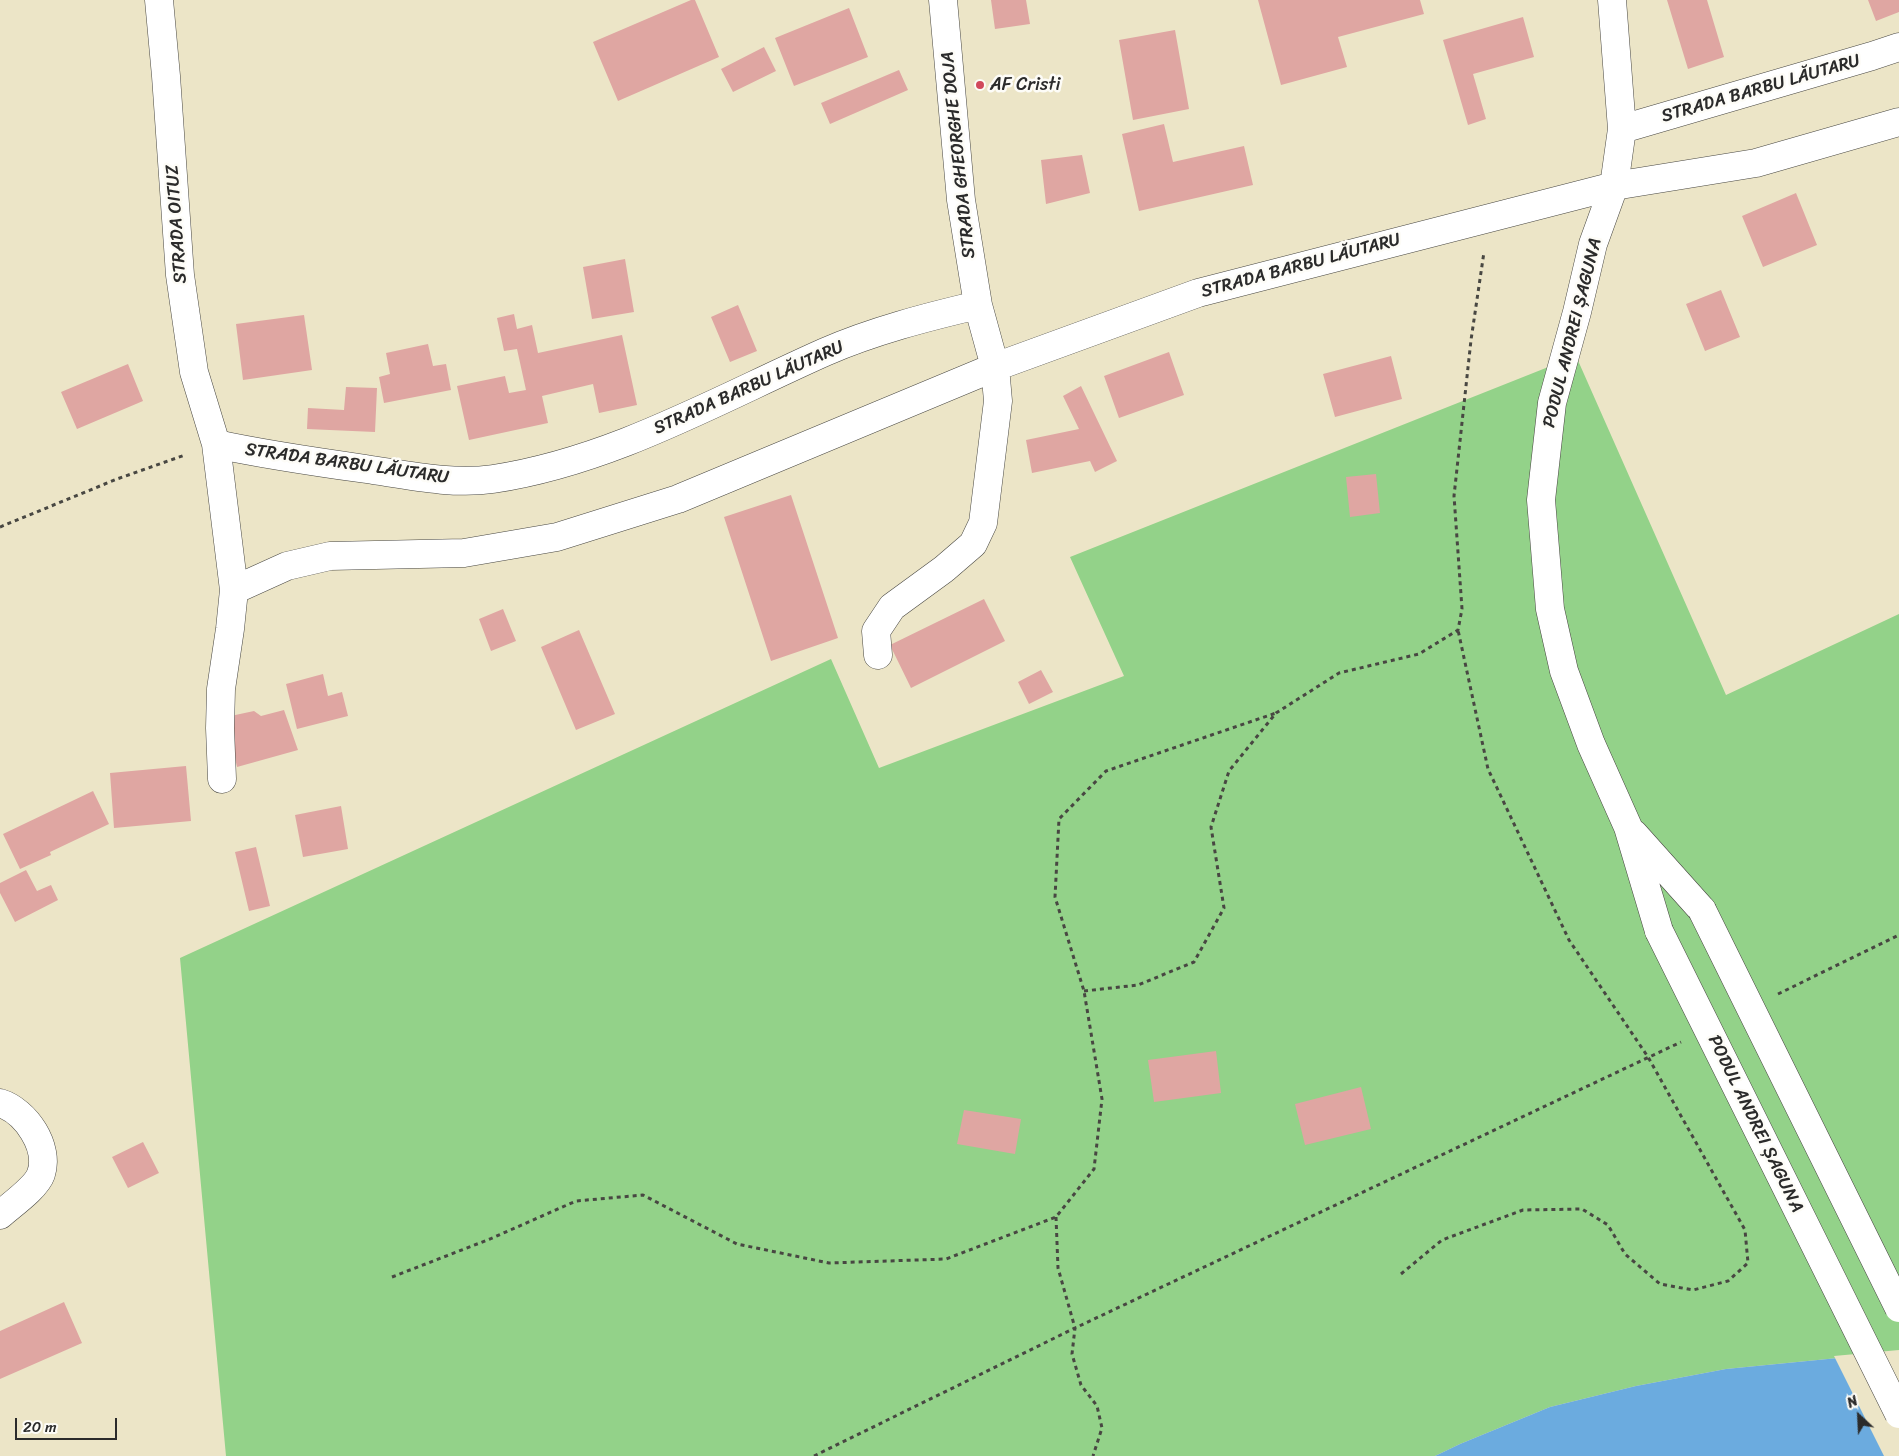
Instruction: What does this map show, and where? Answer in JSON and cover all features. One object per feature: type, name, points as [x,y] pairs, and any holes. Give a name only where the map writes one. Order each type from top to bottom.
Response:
[{"type":"street","name":"STRADA OITUZ","points":[[160,0],[180,276],[194,372],[216,444],[234,590],[221,689],[222,779]]},
{"type":"street","name":"STRADA GHEORGHE DOJA","points":[[878,655],[876,631],[892,607],[944,569],[973,544],[983,523],[998,400],[994,367],[978,305],[960,200],[943,0]]},
{"type":"street","name":"PODUL ANDREI ȘAGUNA","points":[[1612,0],[1622,129],[1614,186],[1593,244],[1552,403],[1541,500],[1550,608],[1564,671],[1591,744],[1628,827],[1659,931],[1899,1414]]},
{"type":"street","name":"STRADA BARBU LĂUTARU","points":[[1622,129],[1853,62],[1899,46]]},
{"type":"street","name":"STRADA BARBU LĂUTARU","points":[[234,590],[287,566],[330,556],[464,553],[557,538],[678,499],[994,367],[1198,293],[1614,186],[1756,164],[1899,122]]},
{"type":"street","name":"STRADA BARBU LĂUTARU","points":[[216,444],[257,453],[436,480],[492,479],[569,463],[680,420],[827,351],[916,320],[978,305]]},
{"type":"street","name":"PODUL ANDREI ȘAGUNA","points":[[1628,827],[1702,910],[1899,1308]]},
{"type":"street","points":[[0,1103],[10,1106],[27,1122],[38,1140],[44,1159],[41,1175],[29,1190],[0,1215]]},
{"type":"path","points":[[1401,1274],[1442,1240],[1523,1210],[1582,1209],[1608,1225],[1626,1254],[1660,1284],[1692,1290],[1728,1281],[1748,1263],[1745,1230],[1648,1057],[1569,940],[1488,769],[1458,630],[1462,609],[1454,496],[1471,340],[1490,217]]},
{"type":"path","points":[[0,527],[117,479],[216,444]]},
{"type":"path","points":[[392,1277],[490,1239],[576,1201],[585,1200],[643,1195],[737,1244],[829,1263],[946,1259],[1056,1217],[1094,1169],[1102,1099],[1084,991],[1055,896],[1059,819],[1106,771],[1276,713],[1339,673],[1419,654],[1458,630]]},
{"type":"path","points":[[1084,991],[1138,985],[1194,962],[1224,908],[1211,827],[1229,771],[1276,713]]},
{"type":"path","points":[[1774,996],[1899,935]]},
{"type":"path","points":[[814,1456],[1075,1328],[1684,1040]]},
{"type":"path","points":[[1056,1217],[1058,1268],[1075,1328],[1072,1354],[1081,1385],[1097,1406],[1102,1428],[1092,1456]]},
{"type":"green space","points":[[1576,356],[1726,695],[1899,614],[1899,1352],[1726,1369],[1636,1386],[1550,1407],[1435,1456],[226,1456],[180,958],[831,659],[879,768],[1124,676],[1070,557]]},
{"type":"water","points":[[1899,1352],[1899,1456],[1435,1456],[1550,1407],[1636,1386],[1726,1369]]},
{"type":"pier","points":[[1899,1350],[1899,1456],[1884,1456],[1834,1356]]},
{"type":"building","points":[[691,0],[695,0],[719,57],[618,101],[593,42]]},
{"type":"building","points":[[991,0],[1026,0],[1030,24],[995,29]]},
{"type":"building","points":[[1258,0],[1420,0],[1424,14],[1338,37],[1347,67],[1281,85]]},
{"type":"building","points":[[1667,0],[1707,0],[1724,57],[1688,69]]},
{"type":"building","points":[[1868,0],[1899,0],[1899,12],[1876,21]]},
{"type":"building","points":[[849,8],[868,57],[794,86],[775,38]]},
{"type":"building","points":[[1523,17],[1534,57],[1473,74],[1486,119],[1468,125],[1443,40]]},
{"type":"building","points":[[1175,30],[1189,109],[1133,120],[1119,40]]},
{"type":"building","points":[[764,47],[776,71],[733,92],[721,69]]},
{"type":"building","points":[[899,70],[908,90],[830,124],[821,103]]},
{"type":"building","points":[[1164,124],[1173,162],[1244,146],[1253,185],[1139,211],[1122,134]]},
{"type":"building","points":[[1082,155],[1090,193],[1046,204],[1041,160]]},
{"type":"building","points":[[1796,193],[1817,245],[1763,267],[1742,216]]},
{"type":"building","points":[[625,259],[634,312],[592,319],[583,267]]},
{"type":"building","points":[[1721,290],[1740,337],[1705,351],[1686,304]]},
{"type":"building","points":[[738,305],[757,351],[730,362],[711,317]]},
{"type":"building","points":[[514,314],[517,329],[532,325],[538,353],[622,335],[637,405],[599,413],[593,384],[542,396],[548,423],[469,440],[457,386],[505,376],[509,393],[526,390],[517,349],[504,351],[497,318]]},
{"type":"building","points":[[304,315],[312,370],[243,380],[236,324]]},
{"type":"building","points":[[428,344],[433,366],[446,364],[451,390],[384,403],[379,377],[390,374],[386,353]]},
{"type":"building","points":[[1169,352],[1184,395],[1119,418],[1104,376]]},
{"type":"building","points":[[1391,356],[1402,399],[1335,417],[1323,374]]},
{"type":"building","points":[[128,364],[143,401],[77,429],[61,392]]},
{"type":"building","points":[[1081,386],[1117,461],[1095,472],[1090,461],[1032,473],[1026,440],[1079,429],[1063,396]]},
{"type":"building","points":[[346,387],[377,388],[375,432],[307,429],[308,408],[344,410]]},
{"type":"building","points":[[1376,474],[1380,513],[1350,517],[1346,477]]},
{"type":"building","points":[[791,495],[838,638],[771,661],[724,517]]},
{"type":"building","points":[[984,599],[1005,641],[911,688],[890,645]]},
{"type":"building","points":[[503,609],[516,641],[491,651],[479,619]]},
{"type":"building","points":[[579,630],[615,714],[576,730],[541,647]]},
{"type":"building","points":[[1041,670],[1053,692],[1029,704],[1018,682]]},
{"type":"building","points":[[323,674],[328,696],[342,692],[348,716],[297,729],[286,684]]},
{"type":"building","points":[[284,710],[298,750],[237,767],[226,717],[254,711],[261,716]]},
{"type":"building","points":[[186,766],[191,821],[114,828],[110,773]]},
{"type":"building","points":[[93,791],[109,824],[50,852],[51,855],[20,869],[3,834]]},
{"type":"building","points":[[341,806],[348,849],[303,857],[295,815]]},
{"type":"building","points":[[256,847],[270,906],[249,911],[235,852]]},
{"type":"building","points":[[26,870],[37,891],[51,885],[58,900],[15,922],[0,893],[0,883]]},
{"type":"building","points":[[1216,1051],[1221,1093],[1154,1102],[1148,1060]]},
{"type":"building","points":[[1361,1087],[1371,1129],[1305,1145],[1295,1104]]},
{"type":"building","points":[[964,1110],[1021,1119],[1015,1154],[957,1144]]},
{"type":"building","points":[[143,1142],[159,1173],[128,1188],[112,1157]]},
{"type":"building","points":[[64,1302],[82,1343],[0,1379],[0,1331]]},
{"type":"place","name":"AF Cristi","points":[[980,85]]}]
